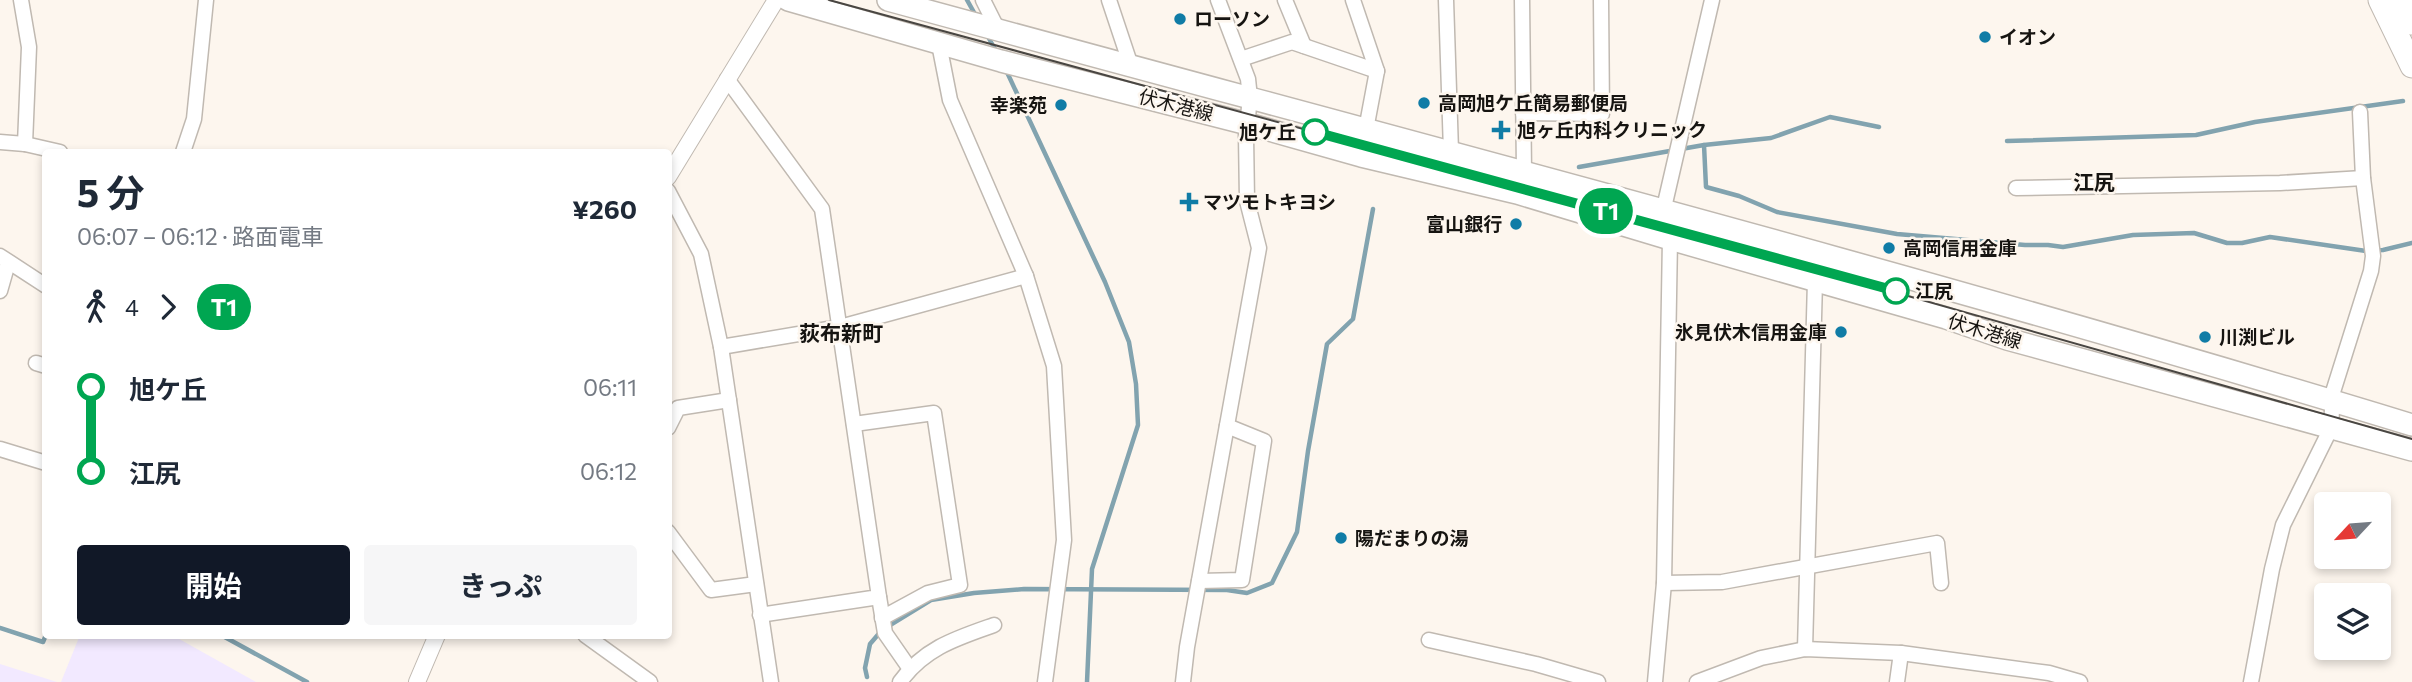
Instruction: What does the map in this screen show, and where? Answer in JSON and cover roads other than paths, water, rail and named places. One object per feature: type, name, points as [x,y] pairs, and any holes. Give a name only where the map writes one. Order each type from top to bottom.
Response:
[{"type":"highway","points":[[2380,0],[2412,66]]},
{"type":"highway","points":[[2400,0],[2412,23]]},
{"type":"main road","name":"伏木港線","points":[[788,0],[939,44],[1361,156],[1517,193],[2021,342],[2412,450]]},
{"type":"main road","name":"伏木港線","points":[[888,0],[1367,131],[1451,151],[1663,212],[1960,292],[2412,425]]},
{"type":"street","points":[[21,0],[29,47],[25,144]]},
{"type":"street","points":[[185,149],[194,119],[206,0]]},
{"type":"street","points":[[672,170],[776,0]]},
{"type":"street","points":[[983,0],[998,30]]},
{"type":"street","points":[[1109,0],[1131,66]]},
{"type":"street","points":[[1184,682],[1186,647],[1259,248],[1247,201],[1251,98],[1248,79],[1218,0]]},
{"type":"street","points":[[1285,0],[1304,46]]},
{"type":"street","points":[[1353,0],[1377,71],[1361,156]]},
{"type":"street","points":[[1447,0],[1451,151]]},
{"type":"street","points":[[1522,0],[1524,171]]},
{"type":"street","points":[[1523,113],[1602,114],[1601,0]]},
{"type":"street","points":[[1655,682],[1664,583],[1670,239],[1663,212],[1712,0]]},
{"type":"street","points":[[1241,59],[1292,42],[1377,71]]},
{"type":"street","points":[[939,44],[950,100],[1026,276],[1054,366],[1064,540],[1045,682]]},
{"type":"street","points":[[727,79],[822,209],[882,618],[885,633],[910,669]]},
{"type":"street","points":[[2251,682],[2283,525],[2331,428],[2333,392],[2371,271],[2372,251],[2363,178],[2360,112]]},
{"type":"street","points":[[0,142],[47,149]]},
{"type":"street","points":[[2016,188],[2280,183],[2363,178]]},
{"type":"street","points":[[672,199],[701,254],[722,347],[771,682]]},
{"type":"street","points":[[0,292],[4,259],[42,283]]},
{"type":"street","points":[[722,347],[840,327],[1026,276]]},
{"type":"street","points":[[1805,649],[1815,281]]},
{"type":"street","points":[[672,420],[678,408],[729,400]]},
{"type":"street","points":[[854,424],[934,413],[960,585],[928,593],[882,618]]},
{"type":"street","points":[[1199,581],[1242,580],[1264,441],[1227,426]]},
{"type":"street","points":[[0,449],[42,462]]},
{"type":"street","points":[[672,537],[711,590],[756,584]]},
{"type":"street","points":[[1664,583],[1722,582],[1937,543],[1941,583]]},
{"type":"street","points":[[760,615],[879,597]]},
{"type":"street","points":[[900,682],[910,669],[947,641],[994,625]]},
{"type":"street","points":[[417,682],[435,639]]},
{"type":"street","points":[[591,639],[650,682]]},
{"type":"street","points":[[1429,640],[1536,664],[1598,682]]},
{"type":"street","points":[[1697,682],[1761,658],[1805,649],[1901,653],[2049,673],[2080,682]]},
{"type":"street","points":[[1897,682],[1901,653]]},
{"type":"waterway","points":[[967,0],[976,16]]},
{"type":"waterway","points":[[986,33],[997,53]]},
{"type":"waterway","points":[[1006,70],[1105,282],[1129,342],[1136,384],[1138,425],[1092,569],[1087,682]]},
{"type":"waterway","points":[[2007,141],[2196,135],[2255,122],[2403,101]]},
{"type":"waterway","points":[[1579,167],[1704,145],[1771,138],[1830,117],[1879,127]]},
{"type":"waterway","points":[[1704,145],[1706,187],[1739,196],[1777,212],[1897,234],[2063,247],[2133,235],[2194,233],[2227,243],[2270,237],[2366,251],[2412,243]]},
{"type":"waterway","points":[[867,677],[865,668],[870,644],[882,630],[931,600],[1024,589],[1227,590],[1247,593],[1272,583],[1297,532],[1327,344],[1353,319],[1373,209]]},
{"type":"waterway","points":[[0,628],[43,642],[44,639]]},
{"type":"waterway","points":[[228,639],[307,682]]},
{"type":"tram line","points":[[829,0],[1682,232],[2412,439]]},
{"type":"tram line","name":"T1","points":[[1315,132],[1896,291]]},
{"type":"place","name":"ローソン","points":[[1180,19]]},
{"type":"place","name":"イオン","points":[[1985,37]]},
{"type":"place","name":"高岡旭ケ丘簡易郵便局","points":[[1424,103]]},
{"type":"place","name":"幸楽苑","points":[[1061,105]]},
{"type":"place","name":"旭ヶ丘内科クリニック","points":[[1501,130]]},
{"type":"place","name":"旭ケ丘","points":[[1315,132]]},
{"type":"place","name":"マツモトキヨシ","points":[[1189,202]]},
{"type":"place","name":"富山銀行","points":[[1516,224]]},
{"type":"place","name":"高岡信用金庫","points":[[1889,248]]},
{"type":"place","name":"江尻","points":[[1896,291]]},
{"type":"place","name":"氷見伏木信用金庫","points":[[1841,332]]},
{"type":"place","name":"川渕ビル","points":[[2205,337]]},
{"type":"place","name":"陽だまりの湯","points":[[1341,538]]},
{"type":"district","name":"江尻","points":[[2094,183]]},
{"type":"district","name":"荻布新町","points":[[841,334]]}]
